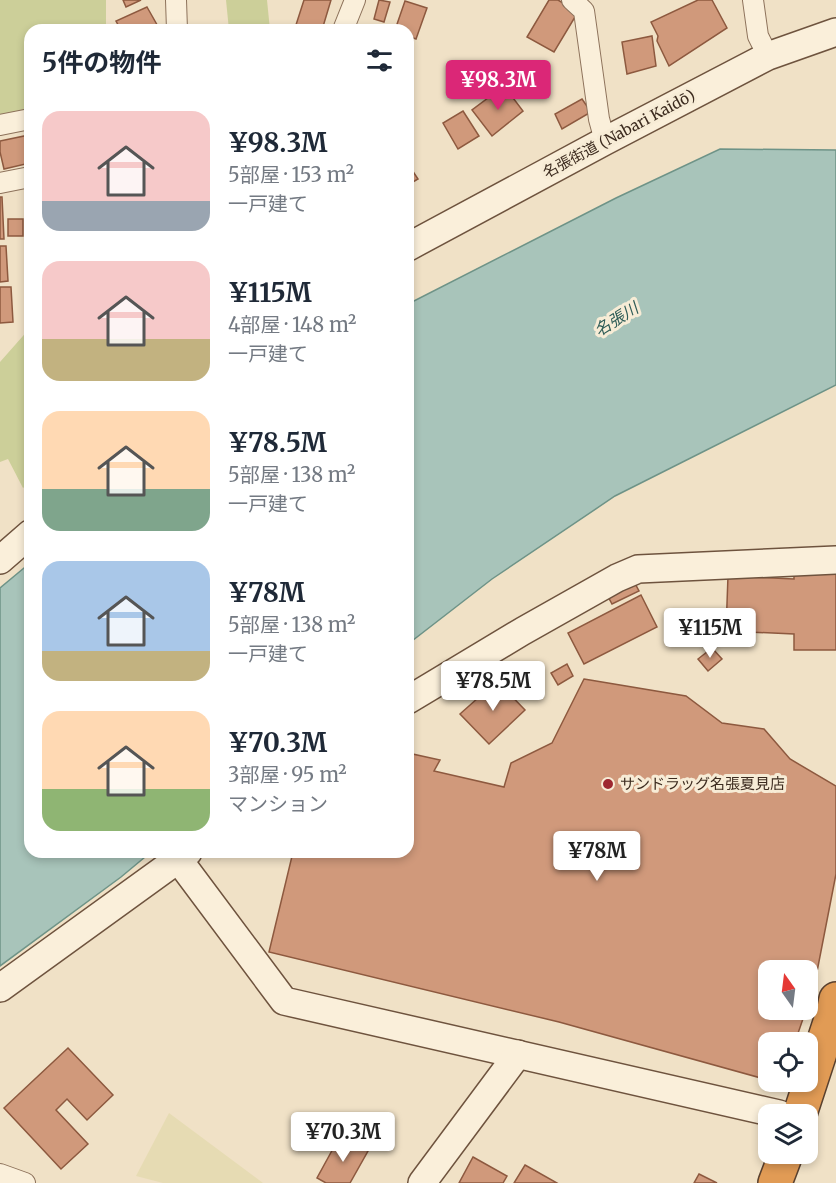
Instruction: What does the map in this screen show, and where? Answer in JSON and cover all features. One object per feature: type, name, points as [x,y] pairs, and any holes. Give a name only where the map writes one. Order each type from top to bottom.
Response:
[{"type":"highway","points":[[803,1104],[836,999]]},
{"type":"highway","points":[[775,1183],[783,1164]]},
{"type":"street","points":[[176,0],[177,24]]},
{"type":"street","points":[[345,24],[355,0]]},
{"type":"street","points":[[572,0],[584,12],[599,119],[605,141]]},
{"type":"street","points":[[753,0],[758,36],[768,57]]},
{"type":"street","name":"名張街道 (Nabari Kaidō)","points":[[414,244],[768,57],[836,32]]},
{"type":"street","points":[[0,125],[24,120]]},
{"type":"street","points":[[0,183],[24,178]]},
{"type":"street","points":[[0,560],[24,539]]},
{"type":"street","points":[[414,696],[532,626],[617,578],[638,569],[836,561]]},
{"type":"street","points":[[0,988],[180,858]]},
{"type":"street","points":[[184,858],[284,1000],[758,1109]]},
{"type":"street","points":[[422,1183],[518,1054]]},
{"type":"street","points":[[0,1174],[25,1183]]},
{"type":"shaded area","points":[[169,1113],[263,1183],[163,1183],[136,1176]]},
{"type":"green space","points":[[0,0],[106,0],[106,24],[24,24],[24,111],[0,116]]},
{"type":"green space","points":[[226,0],[267,0],[269,24],[228,24]]},
{"type":"green space","points":[[24,335],[23,488],[8,459],[0,462],[0,362]]},
{"type":"water","name":"名張川","points":[[720,149],[836,150],[836,385],[615,496],[492,579],[414,639],[414,301],[616,198]]},
{"type":"water","points":[[24,568],[24,858],[144,858],[0,966],[0,588]]},
{"type":"building","points":[[123,0],[141,0],[126,7]]},
{"type":"building","points":[[304,0],[331,0],[324,24],[296,24]]},
{"type":"building","points":[[379,0],[390,2],[384,22],[374,19]]},
{"type":"building","points":[[549,0],[558,0],[578,12],[554,52],[527,37]]},
{"type":"building","points":[[698,0],[712,0],[727,28],[669,66],[651,22]]},
{"type":"building","points":[[405,1],[427,8],[416,39],[414,38],[414,24],[397,24]]},
{"type":"building","points":[[147,7],[157,24],[118,24],[116,21]]},
{"type":"building","points":[[652,36],[656,66],[627,74],[622,42]]},
{"type":"building","points":[[504,86],[523,111],[492,136],[472,110]]},
{"type":"building","points":[[582,99],[591,112],[562,129],[555,114]]},
{"type":"building","points":[[463,111],[479,136],[458,149],[443,123]]},
{"type":"building","points":[[24,136],[24,164],[4,169],[0,141]]},
{"type":"building","points":[[0,197],[2,197],[4,239],[0,239]]},
{"type":"building","points":[[8,219],[23,219],[23,236],[8,236]]},
{"type":"building","points":[[0,246],[6,246],[8,281],[0,282]]},
{"type":"building","points":[[0,287],[11,287],[13,322],[0,323]]},
{"type":"building","points":[[794,572],[836,572],[836,650],[794,650],[794,634],[726,631],[728,576],[794,579]]},
{"type":"building","points":[[631,576],[639,591],[612,604],[604,589]]},
{"type":"building","points":[[641,595],[657,627],[584,664],[568,633]]},
{"type":"building","points":[[712,648],[722,659],[708,671],[698,659]]},
{"type":"building","points":[[567,664],[573,676],[558,685],[551,673]]},
{"type":"building","points":[[584,679],[686,696],[722,723],[764,729],[790,759],[836,786],[836,874],[818,967],[818,960],[758,960],[758,1020],[803,1020],[798,1032],[758,1032],[758,1077],[559,1022],[269,952],[292,858],[414,858],[414,754],[440,760],[434,771],[504,787],[511,763],[552,743]]},
{"type":"building","points":[[497,681],[525,710],[489,744],[460,714]]},
{"type":"building","points":[[68,1048],[113,1095],[87,1120],[67,1099],[56,1110],[88,1144],[61,1169],[4,1108]]},
{"type":"building","points":[[340,1136],[368,1151],[350,1183],[326,1183],[317,1178]]},
{"type":"building","points":[[473,1157],[507,1176],[503,1183],[459,1183]]},
{"type":"building","points":[[525,1165],[557,1183],[514,1183]]},
{"type":"building","points":[[699,1174],[717,1183],[694,1183]]},
{"type":"place","name":"サンドラッグ名張夏見店","points":[[608,784]]}]
